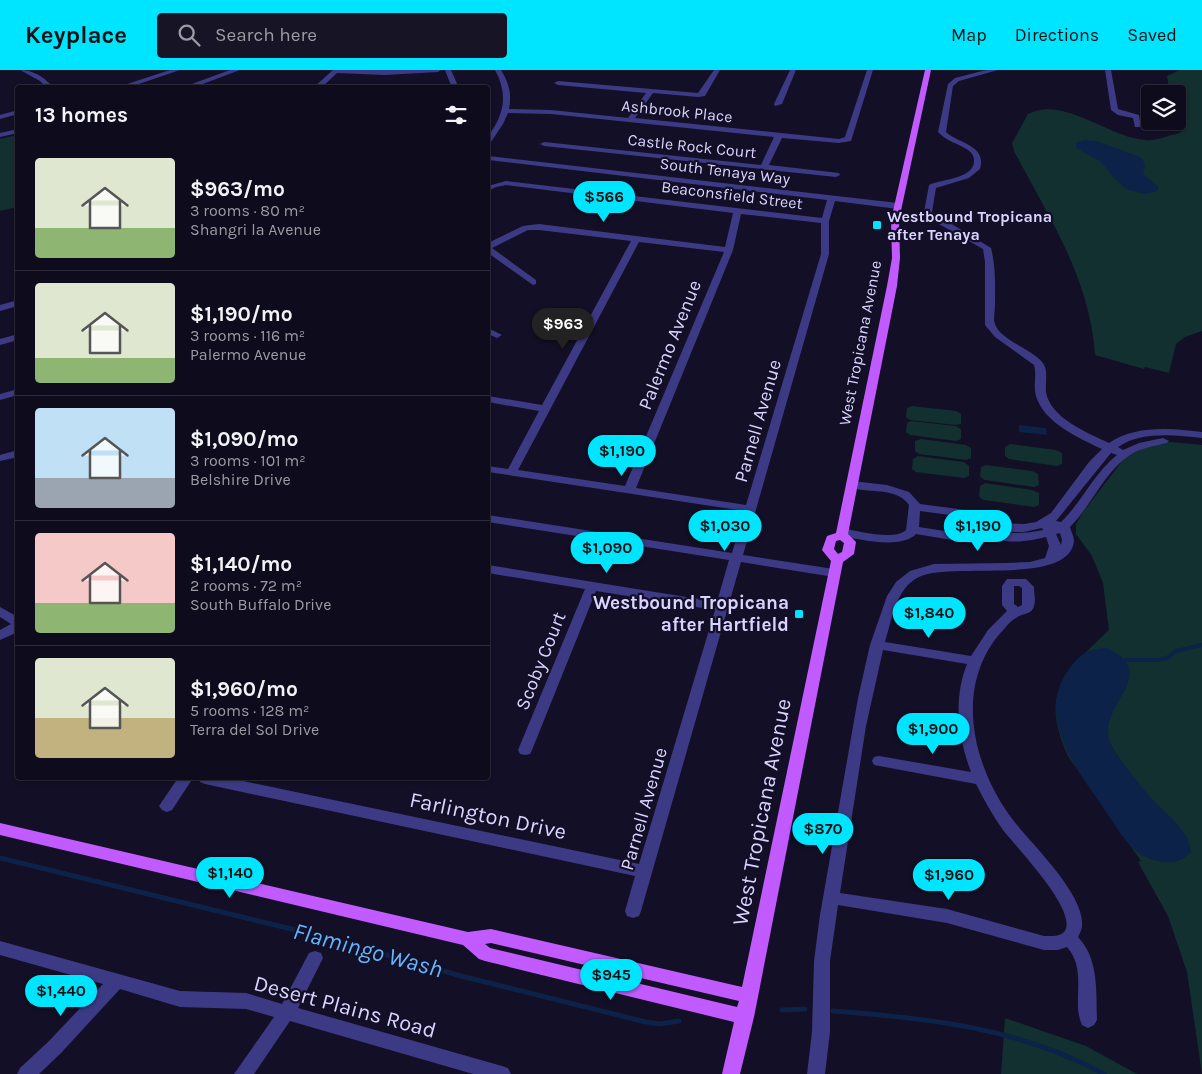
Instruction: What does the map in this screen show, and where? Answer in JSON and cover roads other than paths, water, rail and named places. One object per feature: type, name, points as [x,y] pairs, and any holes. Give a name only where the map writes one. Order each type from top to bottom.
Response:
[{"type":"main road","name":"West Tropicana Avenue","points":[[731,1074],[745,1017],[835,566],[848,554],[850,542],[842,533],[892,286],[896,258],[895,220],[928,70]]},
{"type":"main road","points":[[0,829],[468,939],[492,936],[749,996]]},
{"type":"main road","points":[[468,939],[485,954],[745,1017]]},
{"type":"street","points":[[23,70],[42,80],[47,85]]},
{"type":"street","points":[[128,85],[176,70]]},
{"type":"street","points":[[193,85],[237,70]]},
{"type":"street","points":[[320,85],[336,71],[385,73],[438,70]]},
{"type":"street","points":[[448,70],[455,85]]},
{"type":"street","points":[[490,138],[506,111],[508,93],[503,76],[498,70]]},
{"type":"street","points":[[778,104],[793,70]]},
{"type":"street","name":"Ashbrook Place","points":[[506,111],[551,112],[832,141],[845,140],[848,138],[870,70]]},
{"type":"street","points":[[996,70],[961,78],[950,85],[942,132],[974,151],[978,157],[978,166],[972,174],[932,186],[927,210],[933,218],[980,243],[988,251],[990,262],[990,325],[998,335],[1038,363],[1041,370],[1041,395],[1044,404],[1068,424],[1123,454]]},
{"type":"street","points":[[1108,70],[1115,110],[1136,117],[1138,125]]},
{"type":"street","points":[[558,83],[698,95],[702,94],[714,71]]},
{"type":"street","points":[[630,120],[650,92]]},
{"type":"street","points":[[0,116],[15,113]]},
{"type":"street","points":[[0,136],[15,132]]},
{"type":"street","points":[[764,167],[779,135]]},
{"type":"street","name":"Castle Rock Court","points":[[544,144],[836,175]]},
{"type":"street","name":"South Tenaya Way","points":[[490,158],[898,206]]},
{"type":"street","name":"Beaconsfield Street","points":[[490,187],[506,183],[826,221]]},
{"type":"street","name":"Parnell Avenue","points":[[633,911],[825,254],[826,221],[832,198]]},
{"type":"street","name":"Palermo Avenue","points":[[629,491],[729,250],[738,210]]},
{"type":"street","points":[[490,246],[532,227],[729,250]]},
{"type":"street","points":[[512,473],[637,238]]},
{"type":"street","points":[[490,249],[533,282]]},
{"type":"street","points":[[0,308],[15,305]]},
{"type":"street","points":[[0,342],[15,338]]},
{"type":"street","points":[[0,397],[15,393]]},
{"type":"street","points":[[490,399],[546,409]]},
{"type":"street","points":[[912,530],[970,539],[994,535],[1031,537],[1048,528],[1055,516],[1110,448],[1128,439],[1146,434],[1175,433],[1202,435]]},
{"type":"street","points":[[915,507],[966,514],[993,525],[1007,528],[1064,526],[1123,454],[1138,446],[1154,442],[1174,440],[1202,443]]},
{"type":"street","points":[[490,469],[751,509]]},
{"type":"street","points":[[842,533],[892,538],[906,537],[912,530],[914,501],[895,491],[852,484]]},
{"type":"street","points":[[490,518],[737,557],[835,566]]},
{"type":"street","points":[[816,1074],[820,1054],[822,960],[864,701],[877,645],[896,590],[910,576],[931,569],[1028,565],[1051,560],[1061,554],[1067,545],[1068,536],[1064,526]]},
{"type":"street","points":[[1048,528],[1055,546],[1051,560]]},
{"type":"street","points":[[490,569],[722,607]]},
{"type":"street","name":"Scoby Court","points":[[525,750],[592,586]]},
{"type":"street","points":[[0,610],[15,622]]},
{"type":"street","points":[[832,898],[947,916],[1044,942],[1058,943],[1069,938],[1075,929],[1074,918],[1057,883],[1003,818],[981,779],[971,750],[965,718],[967,688],[976,661],[990,638],[1015,612]]},
{"type":"street","points":[[0,636],[15,627]]},
{"type":"street","points":[[877,645],[976,661]]},
{"type":"street","points":[[879,761],[981,779]]},
{"type":"street","points":[[166,806],[185,780]]},
{"type":"street","name":"Farlington Drive","points":[[214,780],[645,872]]},
{"type":"street","points":[[1069,938],[1076,944],[1084,958],[1088,1020]]},
{"type":"street","name":"Desert Plains Road","points":[[0,948],[180,999],[246,1001],[502,1074]]},
{"type":"street","points":[[243,1074],[286,1012],[315,958]]},
{"type":"street","points":[[26,1074],[55,1048],[117,981]]},
{"type":"water","points":[[1084,140],[1096,141],[1142,158],[1145,165],[1143,174],[1158,186],[1158,191],[1144,194],[1126,189],[1100,161],[1076,148],[1076,143]]},
{"type":"water","points":[[1019,425],[1046,428],[1047,435],[1019,432]]},
{"type":"water","points":[[1107,648],[1123,658],[1129,669],[1129,680],[1108,729],[1110,742],[1137,781],[1177,824],[1186,837],[1191,852],[1185,858],[1177,861],[1161,862],[1153,860],[1137,852],[1131,846],[1079,772],[1062,739],[1057,721],[1056,704],[1060,686],[1077,659],[1095,649]]},
{"type":"waterway","points":[[1126,660],[1158,660],[1167,658],[1176,651],[1202,645]]},
{"type":"waterway","name":"Flamingo Wash","points":[[0,858],[324,937],[461,976],[646,1022],[660,1024],[679,1021]]},
{"type":"waterway","name":"Flamingo Wash","points":[[782,1010],[805,1009]]},
{"type":"waterway","name":"Flamingo Wash","points":[[833,1011],[903,1017],[973,1028],[1040,1046],[1072,1058],[1104,1074]]},
{"type":"place","name":"Westbound Tropicana after Tenaya","points":[[877,225]]},
{"type":"place","name":"Westbound Tropicana after Hartfield","points":[[799,614]]}]
